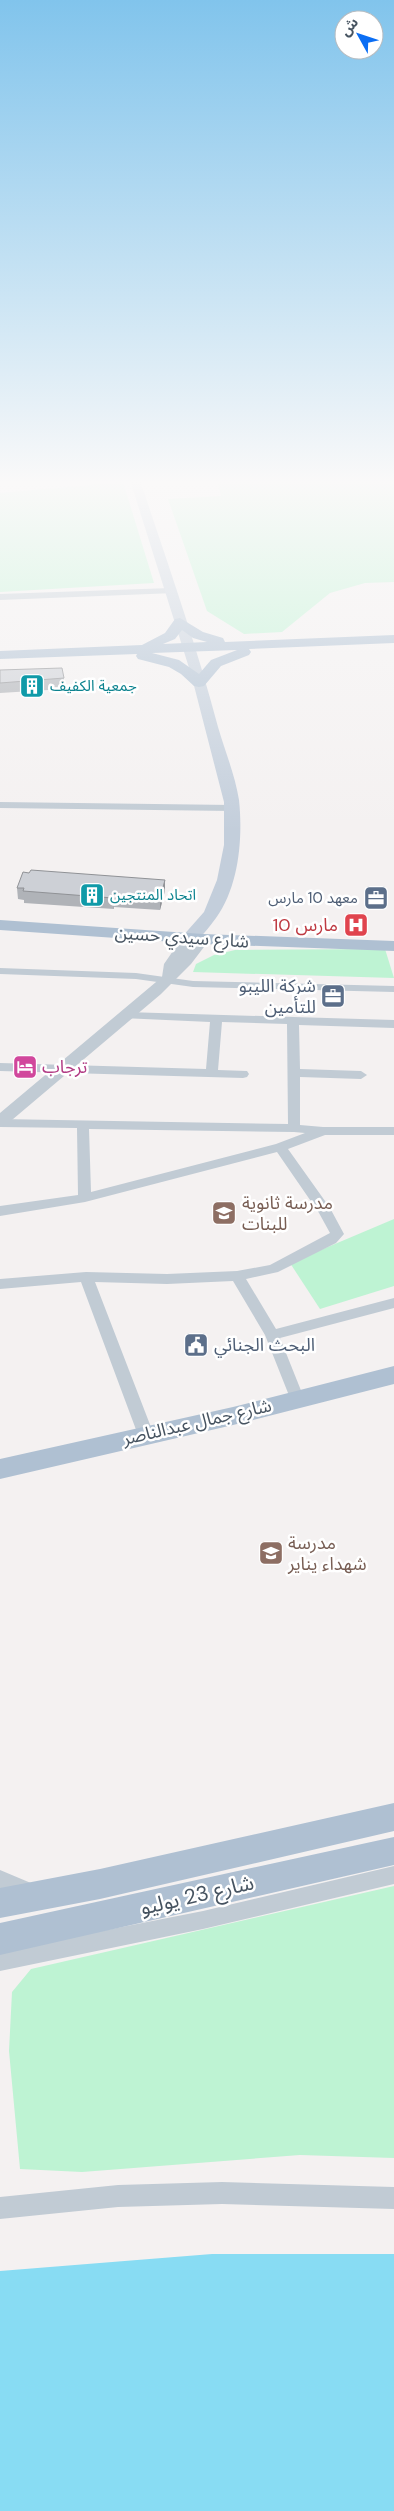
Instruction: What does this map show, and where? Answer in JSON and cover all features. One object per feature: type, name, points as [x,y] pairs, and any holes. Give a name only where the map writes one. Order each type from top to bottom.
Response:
[{"type":"main road","points":[[173,597],[199,683],[232,808],[232,831],[224,882],[198,935]]},
{"type":"main road","points":[[180,622],[205,638],[243,648],[394,647]]},
{"type":"main road","points":[[137,652],[170,636],[180,622]]},
{"type":"main road","points":[[0,655],[243,648],[394,639]]},
{"type":"main road","points":[[199,683],[216,663],[243,648]]},
{"type":"main road","points":[[0,662],[137,652],[182,666],[189,670],[199,683]]},
{"type":"main road","name":"شارع سيدي حسين","points":[[0,925],[394,946]]},
{"type":"main road","name":"شارع جمال عبدالناصر","points":[[0,1469],[232,1416],[297,1398],[394,1375]]},
{"type":"main road","name":"شارع 23 يوليو","points":[[0,1903],[182,1866],[394,1817]]},
{"type":"main road","name":"شارع 23 يوليو","points":[[0,1939],[184,1911],[394,1851]]},
{"type":"street","points":[[0,805],[232,808]]},
{"type":"street","points":[[0,1122],[168,981],[187,962],[198,935]]},
{"type":"street","points":[[0,970],[136,976],[193,984],[394,989]]},
{"type":"street","points":[[126,1016],[394,1024]]},
{"type":"street","points":[[212,1073],[216,1020]]},
{"type":"street","points":[[293,1022],[294,1128]]},
{"type":"street","points":[[0,1067],[242,1074]]},
{"type":"street","points":[[294,1073],[361,1075]]},
{"type":"street","points":[[0,1122],[294,1128],[324,1131],[394,1130]]},
{"type":"street","points":[[83,1124],[85,1198]]},
{"type":"street","points":[[0,1211],[85,1198],[280,1148],[324,1131]]},
{"type":"street","points":[[0,1284],[86,1277],[167,1279],[237,1276],[273,1269],[331,1240],[338,1234],[325,1211],[280,1148]]},
{"type":"street","points":[[237,1276],[272,1335],[297,1398]]},
{"type":"street","points":[[86,1277],[146,1435]]},
{"type":"street","points":[[272,1335],[394,1303]]},
{"type":"street","points":[[0,1961],[184,1911],[394,1875]]},
{"type":"street","points":[[0,1882],[37,1896]]},
{"type":"street","points":[[0,2208],[118,2196],[222,2193],[394,2198]]},
{"type":"green space","points":[[202,597],[325,597],[282,632],[244,634],[207,611]]},
{"type":"green space","points":[[385,949],[394,978],[193,972],[196,964],[214,955],[235,950]]},
{"type":"green space","points":[[394,1219],[394,1286],[320,1309],[290,1263]]},
{"type":"green space","points":[[394,1886],[394,2158],[300,2155],[82,2172],[20,2169],[9,2051],[12,1992],[31,1969]]},
{"type":"water","points":[[212,2254],[394,2254],[394,2511],[0,2511],[0,2271]]},
{"type":"building","points":[[62,668],[64,678],[0,683],[0,670]]},
{"type":"building","points":[[31,870],[165,880],[160,898],[114,896],[113,898],[23,891],[24,888],[17,888],[23,872],[29,873]]},
{"type":"place","name":"جمعية الكفيف","points":[[32,686]]},
{"type":"place","name":"اتحاد المنتجين","points":[[92,895]]},
{"type":"place","name":"معهد 10 مارس","points":[[376,898]]},
{"type":"place","name":"10 مارس","points":[[356,925]]},
{"type":"place","name":"شركة الليبو للتأمين","points":[[333,996]]},
{"type":"place","name":"ترجاب","points":[[25,1067]]},
{"type":"place","name":"مدرسة ثانوية للبنات","points":[[224,1213]]},
{"type":"place","name":"البحث الجنائي","points":[[196,1345]]},
{"type":"place","name":"مدرسة شهداء يناير","points":[[271,1553]]}]
